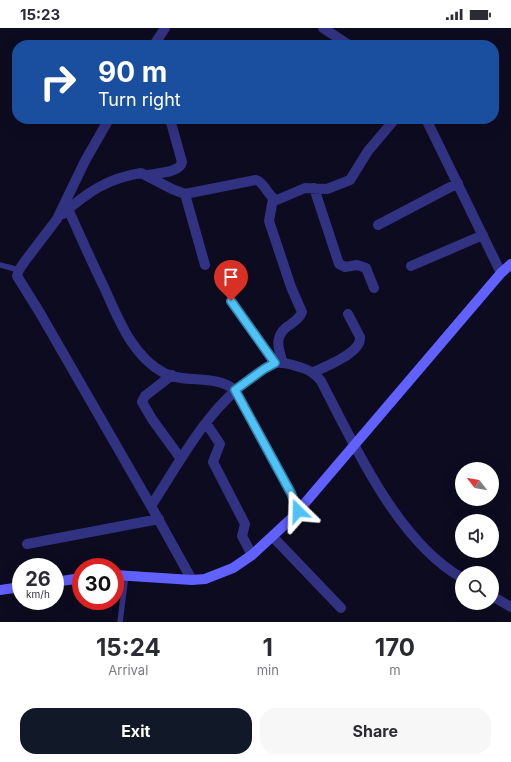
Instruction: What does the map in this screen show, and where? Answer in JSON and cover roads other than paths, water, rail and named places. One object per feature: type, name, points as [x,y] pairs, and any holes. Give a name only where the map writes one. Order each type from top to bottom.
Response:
[{"type":"main road","points":[[126,575],[192,580],[205,579],[233,568],[252,555],[273,537],[298,511],[501,273],[511,264]]},
{"type":"main road","points":[[0,590],[12,588]]},
{"type":"street","points":[[157,40],[165,28]]},
{"type":"street","points":[[323,28],[341,40]]},
{"type":"street","points":[[106,124],[85,161],[57,219],[19,270],[17,276],[40,313],[192,580]]},
{"type":"street","points":[[147,175],[180,168],[182,162],[171,124]]},
{"type":"street","points":[[273,199],[280,200],[305,188],[327,189],[350,180],[368,151],[390,124]]},
{"type":"street","points":[[428,124],[501,273]]},
{"type":"street","points":[[57,219],[93,189],[102,184],[135,174],[141,173],[147,175],[172,189],[185,194],[256,180],[262,183],[273,199],[269,221],[291,287],[302,312],[299,318],[284,328],[279,336],[279,363]]},
{"type":"street","points":[[378,225],[458,183]]},
{"type":"street","points":[[314,188],[339,264],[345,267],[356,265],[366,268],[374,288]]},
{"type":"street","points":[[185,194],[205,265]]},
{"type":"street","points":[[68,209],[126,333],[136,348],[152,366],[172,375],[226,384],[235,390],[291,493],[298,511]]},
{"type":"street","points":[[411,266],[483,235]]},
{"type":"street","points":[[231,301],[279,363]]},
{"type":"street","points":[[314,372],[347,355],[361,342],[348,314]]},
{"type":"street","points":[[151,506],[220,404],[235,390],[264,369],[279,363],[314,372],[321,381],[384,496],[405,527],[425,550],[441,564],[455,573]]},
{"type":"street","points":[[172,375],[145,396],[142,402],[152,419],[182,459]]},
{"type":"street","points":[[206,423],[220,444],[213,462],[245,524],[242,536],[252,555]]},
{"type":"street","points":[[27,544],[158,519]]},
{"type":"street","points":[[273,537],[342,608]]},
{"type":"street","points":[[499,600],[511,607]]},
{"type":"lane","points":[[0,265],[19,270]]},
{"type":"lane","points":[[120,622],[126,575]]}]
